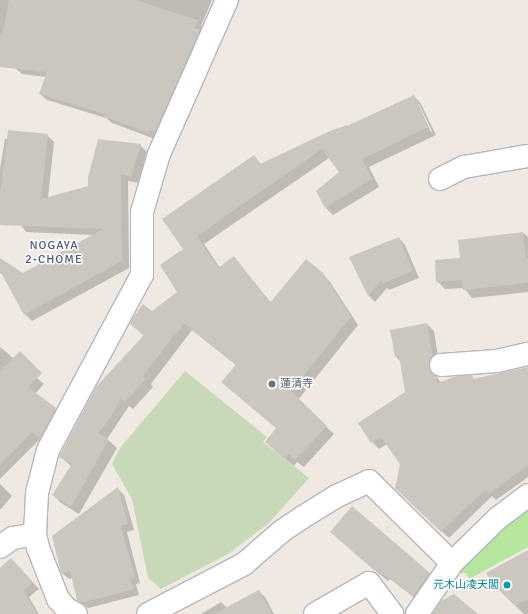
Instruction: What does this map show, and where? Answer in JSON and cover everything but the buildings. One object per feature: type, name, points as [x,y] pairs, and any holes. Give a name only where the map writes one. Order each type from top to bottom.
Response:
[{"type":"street","points":[[76,614],[67,609],[58,599],[38,548],[35,534],[37,493],[48,450],[142,275],[142,212],[159,154],[227,0]]},
{"type":"street","points":[[440,179],[464,167],[528,156]]},
{"type":"street","points":[[441,365],[497,361],[528,354]]},
{"type":"street","points":[[148,614],[244,564],[282,531],[302,517],[338,496],[369,481],[452,562]]},
{"type":"street","points":[[417,614],[452,562],[498,518],[528,495]]},
{"type":"street","points":[[0,547],[13,538],[35,534]]},
{"type":"street","points":[[315,614],[369,582],[392,614]]},
{"type":"green space","points":[[185,371],[267,437],[263,442],[309,478],[269,523],[228,554],[161,589],[148,578],[132,499],[112,464],[120,448]]},
{"type":"green space","points":[[528,506],[528,547],[469,579],[466,573],[457,573],[503,526]]},
{"type":"place","name":"蓮清寺","points":[[272,384]]},
{"type":"place","name":"元木山凌天閣","points":[[507,585]]},
{"type":"district","name":"NOGAYA 2-CHOME","points":[[54,253]]}]
